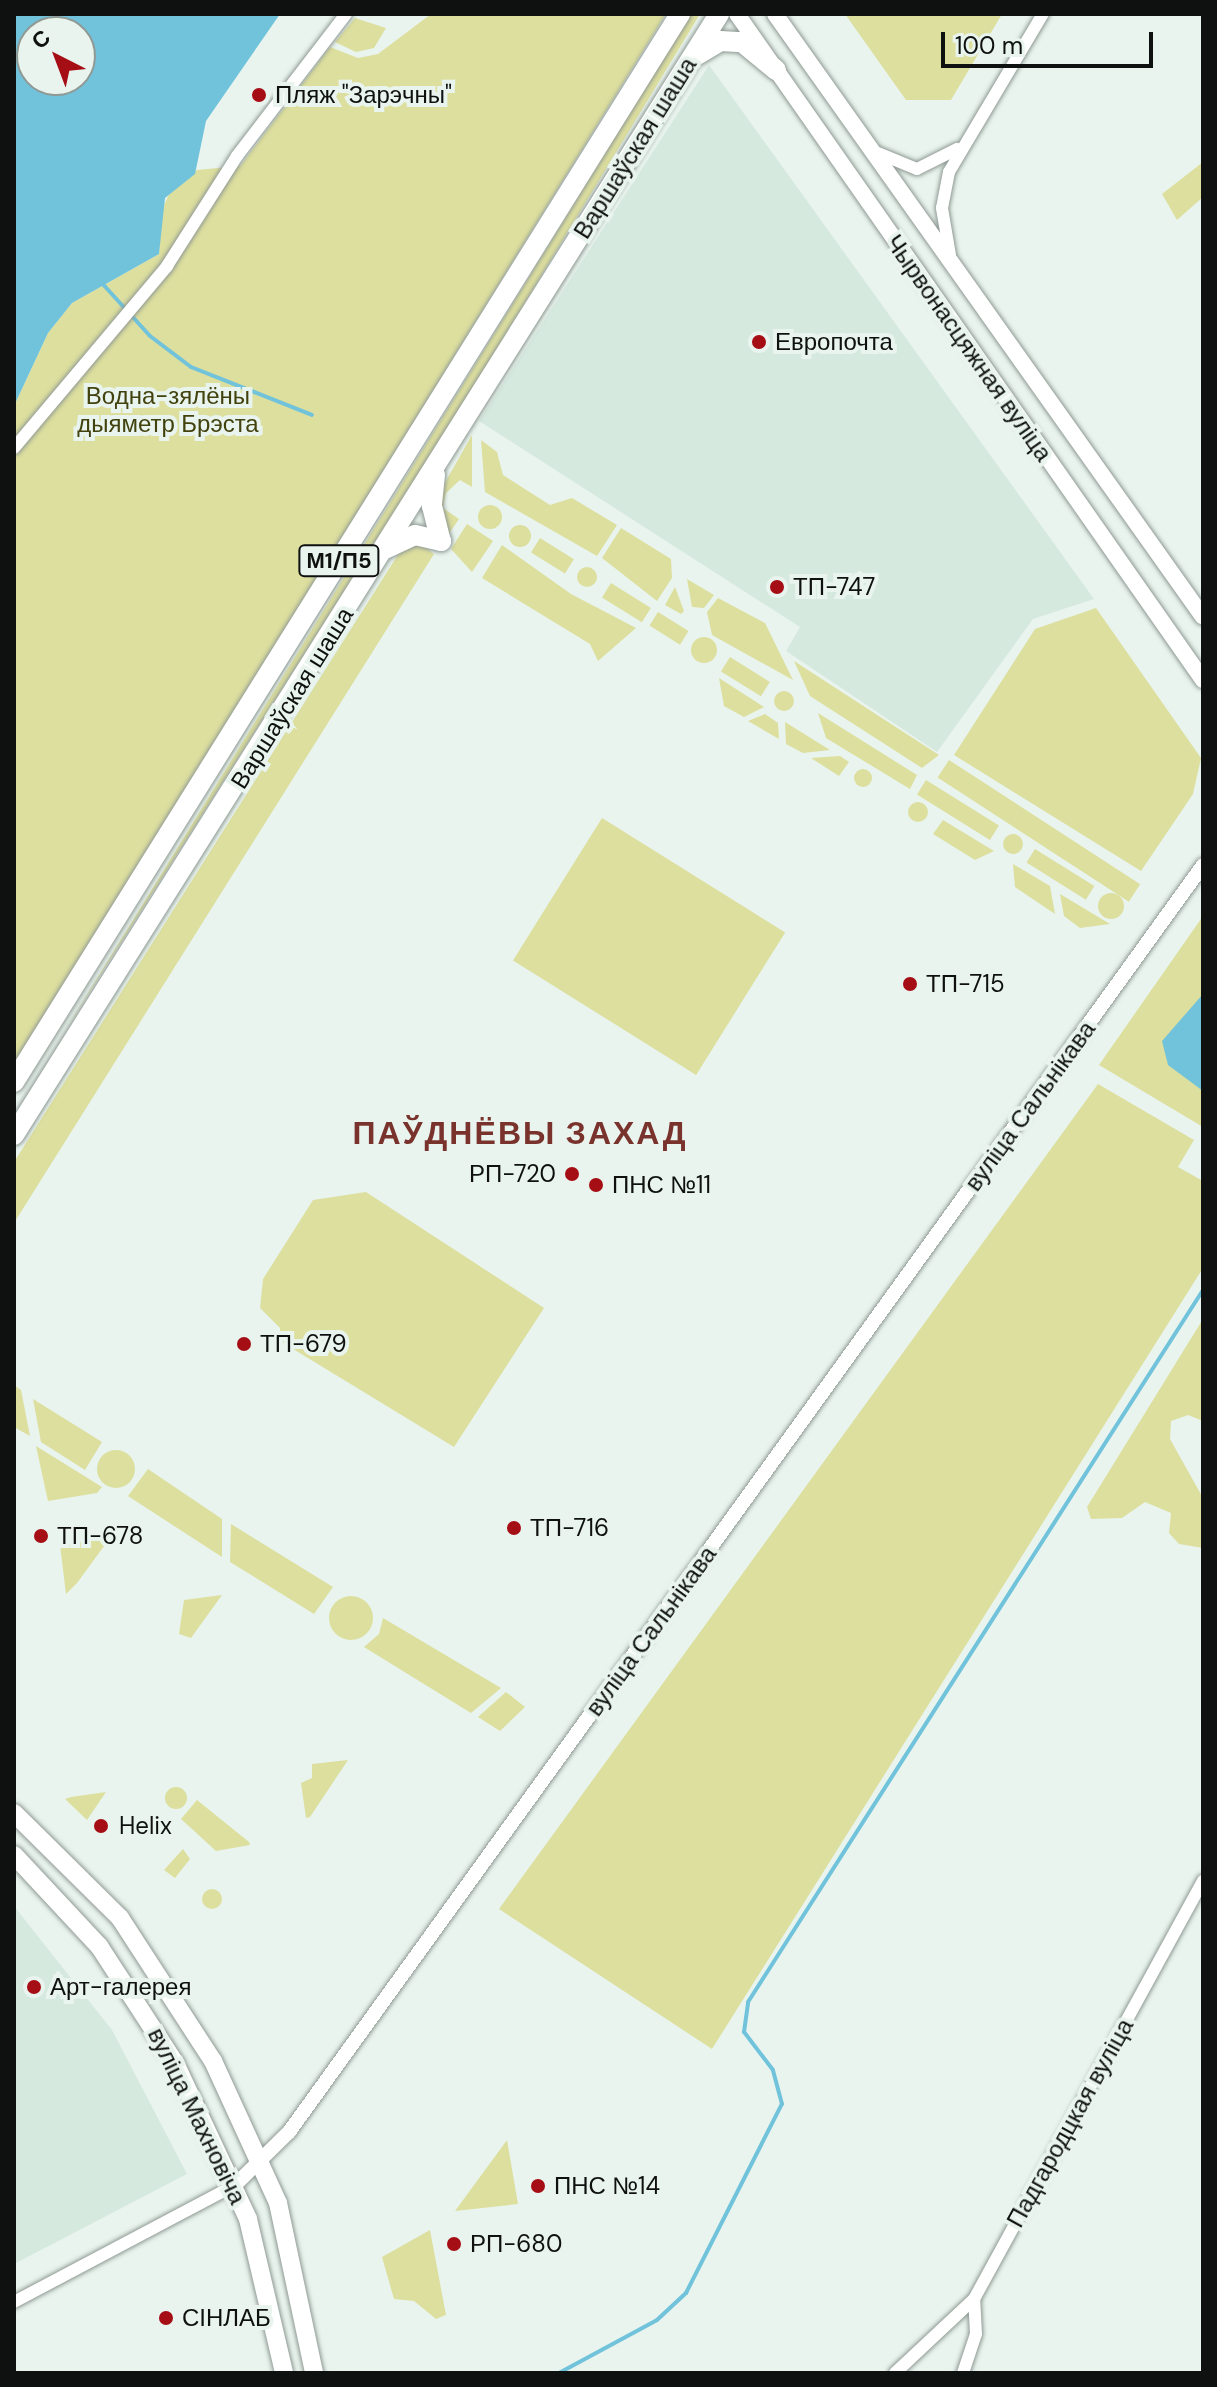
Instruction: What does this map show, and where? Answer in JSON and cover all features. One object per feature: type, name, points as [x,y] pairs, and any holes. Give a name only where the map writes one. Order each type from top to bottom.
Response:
[{"type":"highway","name":"Варшаўская шаша","points":[[14,1082],[680,14]]},
{"type":"highway","name":"Варшаўская шаша","points":[[14,1135],[21,1108],[68,1051],[719,14]]},
{"type":"highway","points":[[691,60],[720,41],[742,42],[776,70]]},
{"type":"highway","points":[[385,549],[415,535],[441,541],[432,506],[436,465]]},
{"type":"highway","points":[[43,1036],[68,1051]]},
{"type":"main road","name":"Чырвонасцяжная вуліца","points":[[737,14],[1203,680]]},
{"type":"main road","name":"Чырвонасцяжная вуліца","points":[[775,14],[1203,617]]},
{"type":"main road","name":"вуліца Махновіча","points":[[14,1813],[98,1892],[152,1960],[263,2161],[296,2267],[314,2373]]},
{"type":"main road","name":"вуліца Махновіча","points":[[14,1855],[87,1930],[135,1997],[235,2185],[260,2260],[284,2373]]},
{"type":"street","points":[[14,448],[167,266],[237,156],[346,14]]},
{"type":"street","points":[[955,269],[942,208],[963,144],[1043,14]]},
{"type":"street","points":[[867,145],[917,169],[963,144]]},
{"type":"street","name":"вуліца Сальнікава","points":[[14,2302],[235,2185],[263,2161],[1203,865]]},
{"type":"street","name":"Падгародцкая вуліца","points":[[963,2373],[976,2334],[974,2299],[1203,1880]]},
{"type":"street","points":[[895,2373],[974,2299]]},
{"type":"shaded area","points":[[709,65],[1094,599],[1033,619],[937,752],[786,651],[800,627],[479,421]]},
{"type":"shaded area","points":[[14,1906],[112,2030],[187,2174],[16,2263]]},
{"type":"green space","name":"Водна-зялёны дыяметр Брэста","points":[[431,14],[666,14],[14,1067],[14,406],[48,333],[72,303],[159,254],[161,212],[172,187],[197,170],[240,166],[330,47],[358,58],[378,54]]},
{"type":"green space","points":[[691,14],[700,14],[478,380],[61,1037]]},
{"type":"green space","points":[[845,14],[1002,14],[951,100],[906,100]]},
{"type":"green space","points":[[355,18],[386,28],[374,48],[356,52],[335,42]]},
{"type":"green space","points":[[1203,162],[1203,197],[1177,220],[1162,194]]},
{"type":"green space","points":[[472,435],[472,487],[460,480],[446,493],[443,508],[459,519],[446,538],[438,495]]},
{"type":"green space","points":[[481,440],[497,452],[503,475],[550,505],[572,498],[617,525],[597,556],[485,492]]},
{"type":"green space","points":[[490,505],[499,508],[502,517],[499,526],[490,529],[481,526],[478,517],[481,508]]},
{"type":"green space","points":[[467,524],[493,541],[472,572],[451,549]]},
{"type":"green space","points":[[520,525],[528,528],[531,536],[528,544],[520,547],[512,544],[509,536],[512,528]]},
{"type":"green space","points":[[621,528],[671,559],[672,578],[657,601],[602,558]]},
{"type":"green space","points":[[540,538],[574,559],[565,574],[531,552]]},
{"type":"green space","points":[[419,542],[434,554],[14,1223],[14,1162],[401,550]]},
{"type":"green space","points":[[502,545],[571,594],[636,628],[598,661],[590,644],[482,578]]},
{"type":"green space","points":[[587,567],[594,570],[597,577],[594,584],[587,587],[580,584],[577,577],[580,570]]},
{"type":"green space","points":[[687,579],[714,595],[704,608],[692,607]]},
{"type":"green space","points":[[611,583],[651,608],[642,622],[602,597]]},
{"type":"green space","points":[[675,587],[684,611],[681,614],[665,605]]},
{"type":"green space","points":[[718,598],[765,623],[793,680],[712,635],[707,612]]},
{"type":"green space","points":[[1096,608],[1201,758],[1193,794],[1141,871],[954,755],[1035,629]]},
{"type":"green space","points":[[658,612],[689,631],[680,645],[650,626]]},
{"type":"green space","points":[[704,637],[713,641],[717,650],[713,659],[704,663],[695,659],[691,650],[695,641]]},
{"type":"green space","points":[[730,657],[770,682],[761,696],[721,671]]},
{"type":"green space","points":[[794,661],[939,755],[922,768],[810,696]]},
{"type":"green space","points":[[719,678],[764,707],[744,717],[724,706]]},
{"type":"green space","points":[[784,691],[791,694],[794,701],[791,708],[784,711],[777,708],[774,701],[777,694]]},
{"type":"green space","points":[[818,713],[917,775],[910,789],[826,738]]},
{"type":"green space","points":[[765,714],[778,723],[779,739],[748,721]]},
{"type":"green space","points":[[785,722],[830,750],[803,753],[786,744]]},
{"type":"green space","points":[[840,756],[849,762],[839,776],[811,758]]},
{"type":"green space","points":[[949,760],[1140,884],[1129,902],[938,778]]},
{"type":"green space","points":[[863,769],[872,778],[863,787],[854,778]]},
{"type":"green space","points":[[926,780],[999,826],[990,840],[917,794]]},
{"type":"green space","points":[[918,802],[925,805],[928,812],[925,819],[918,822],[911,819],[908,812],[911,805]]},
{"type":"green space","points":[[602,818],[785,932],[696,1075],[513,960]]},
{"type":"green space","points":[[943,820],[994,851],[975,860],[933,834]]},
{"type":"green space","points":[[1013,834],[1020,837],[1023,844],[1020,851],[1013,854],[1006,851],[1003,844],[1006,837]]},
{"type":"green space","points":[[1035,849],[1094,886],[1086,900],[1027,863]]},
{"type":"green space","points":[[1013,864],[1050,886],[1055,914],[1015,887]]},
{"type":"green space","points":[[1111,893],[1120,897],[1124,906],[1120,915],[1111,919],[1102,915],[1098,906],[1102,897]]},
{"type":"green space","points":[[1060,894],[1110,924],[1080,928],[1064,916]]},
{"type":"green space","points":[[1203,916],[1203,1127],[1099,1065]]},
{"type":"green space","points":[[1098,1084],[1194,1140],[1178,1167],[1203,1181],[1203,1268],[712,2049],[499,1909]]},
{"type":"green space","points":[[366,1192],[544,1308],[454,1447],[280,1341],[280,1328],[260,1308],[263,1279],[313,1200]]},
{"type":"green space","points":[[1203,1319],[1203,1421],[1188,1415],[1171,1421],[1170,1439],[1203,1498],[1203,1548],[1179,1544],[1169,1533],[1171,1513],[1145,1502],[1122,1518],[1091,1519],[1087,1507]]},
{"type":"green space","points":[[14,1385],[21,1390],[30,1436],[14,1427]]},
{"type":"green space","points":[[33,1399],[102,1442],[85,1470],[41,1442]]},
{"type":"green space","points":[[36,1446],[102,1487],[97,1493],[48,1501]]},
{"type":"green space","points":[[116,1450],[130,1455],[135,1469],[130,1483],[116,1488],[102,1483],[97,1469],[102,1455]]},
{"type":"green space","points":[[148,1469],[222,1519],[222,1557],[128,1496]]},
{"type":"green space","points":[[231,1524],[333,1587],[314,1614],[230,1562]]},
{"type":"green space","points":[[110,1538],[77,1583],[66,1594],[60,1545]]},
{"type":"green space","points":[[222,1595],[191,1638],[179,1634],[184,1600]]},
{"type":"green space","points":[[351,1596],[367,1602],[373,1618],[367,1634],[351,1640],[335,1634],[329,1618],[335,1602]]},
{"type":"green space","points":[[383,1618],[501,1688],[471,1713],[364,1647],[379,1634]]},
{"type":"green space","points":[[506,1692],[525,1707],[500,1731],[478,1717]]},
{"type":"green space","points":[[348,1760],[310,1817],[306,1818],[301,1783],[312,1778],[312,1764]]},
{"type":"green space","points":[[176,1787],[184,1790],[187,1798],[184,1806],[176,1809],[168,1806],[165,1798],[168,1790]]},
{"type":"green space","points":[[106,1792],[87,1820],[65,1799],[71,1797]]},
{"type":"green space","points":[[197,1800],[250,1845],[216,1851],[181,1819]]},
{"type":"green space","points":[[183,1849],[190,1859],[175,1878],[164,1870]]},
{"type":"green space","points":[[212,1889],[219,1892],[222,1899],[219,1906],[212,1909],[205,1906],[202,1899],[205,1892]]},
{"type":"green space","points":[[507,2140],[518,2204],[455,2211]]},
{"type":"green space","points":[[430,2230],[446,2315],[436,2319],[414,2301],[394,2299],[382,2257]]},
{"type":"water","points":[[14,14],[280,14],[206,121],[195,174],[165,198],[159,254],[72,303],[48,333],[14,406]]},
{"type":"water","points":[[1203,994],[1203,1091],[1168,1065],[1162,1041]]},
{"type":"waterway","points":[[100,281],[150,336],[191,367],[312,415]]},
{"type":"waterway","points":[[559,2373],[657,2320],[686,2293],[782,2104],[773,2070],[744,2032],[748,2002],[1203,1290]]},
{"type":"place","name":"Пляж \"Зарэчны\"","points":[[259,95]]},
{"type":"place","name":"Европочта","points":[[759,342]]},
{"type":"place","name":"ТП-747","points":[[777,587]]},
{"type":"place","name":"ТП-715","points":[[910,984]]},
{"type":"place","name":"РП-720","points":[[572,1174]]},
{"type":"place","name":"ПНС №11","points":[[596,1185]]},
{"type":"place","name":"ТП-679","points":[[244,1344]]},
{"type":"place","name":"ТП-716","points":[[514,1528]]},
{"type":"place","name":"ТП-678","points":[[41,1536]]},
{"type":"place","name":"Helix","points":[[101,1826]]},
{"type":"place","name":"Арт-галерея","points":[[34,1987]]},
{"type":"place","name":"ПНС №14","points":[[538,2186]]},
{"type":"place","name":"РП-680","points":[[454,2244]]},
{"type":"place","name":"СІНЛАБ","points":[[166,2318]]},
{"type":"district","name":"ПАЎДНЁВЫ ЗАХАД","points":[[520,1133]]}]
